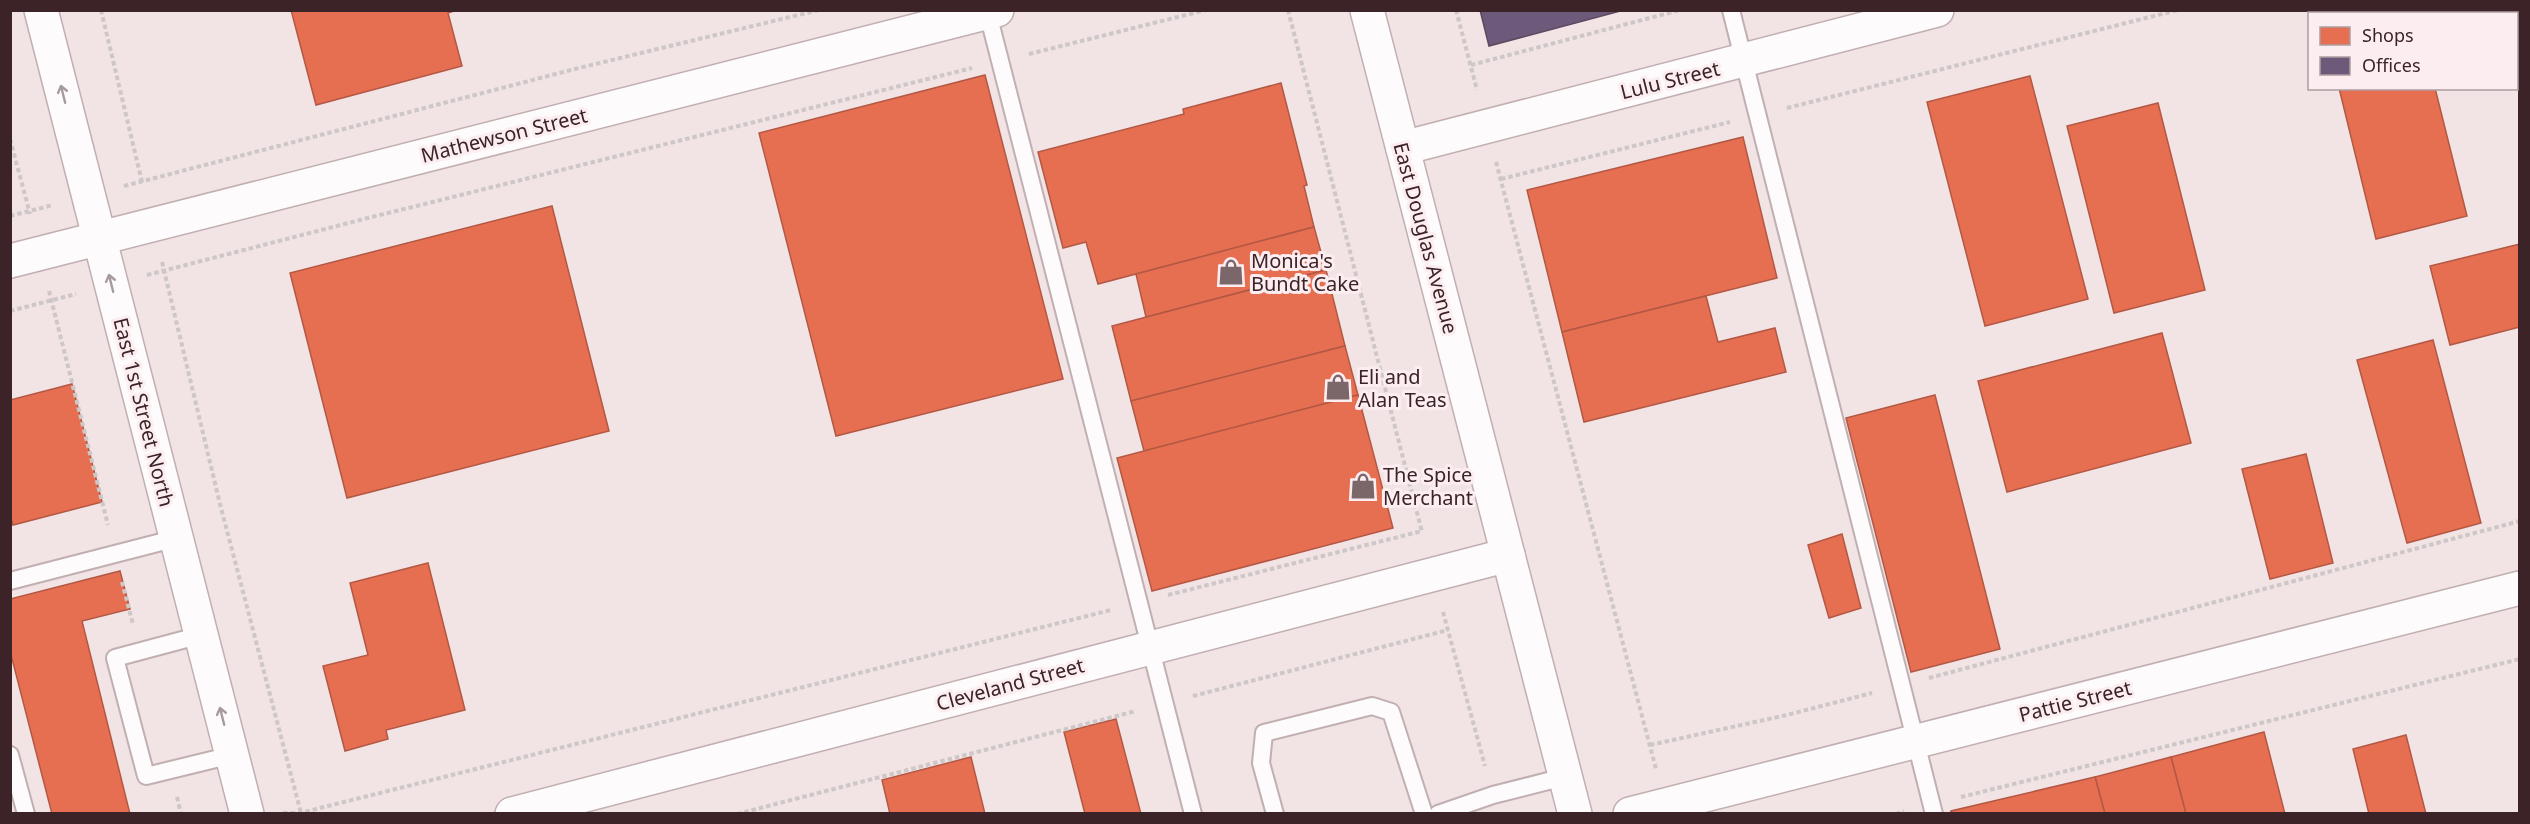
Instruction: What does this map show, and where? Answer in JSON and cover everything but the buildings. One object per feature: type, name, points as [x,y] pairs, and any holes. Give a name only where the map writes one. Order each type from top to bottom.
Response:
[{"type":"street","name":"East 1st Street North","points":[[41,10],[247,813]]},
{"type":"street","name":"East Douglas Avenue","points":[[1367,10],[1575,813]]},
{"type":"street","name":"Lulu Street","points":[[1403,148],[1937,10]]},
{"type":"street","name":"Mathewson Street","points":[[25,257],[991,11]]},
{"type":"street","name":"Cleveland Street","points":[[512,813],[1508,555]]},
{"type":"street","name":"Pattie Street","points":[[1630,813],[2520,588]]},
{"type":"lane","points":[[1731,10],[1932,809]]},
{"type":"lane","points":[[991,11],[1000,62],[1137,603],[1193,813]]},
{"type":"lane","points":[[10,580],[177,538]]},
{"type":"lane","points":[[201,635],[115,658],[146,776],[232,755]]},
{"type":"lane","points":[[1275,813],[1261,763],[1264,733],[1372,706],[1390,712],[1424,813]]},
{"type":"lane","points":[[10,755],[26,813]]},
{"type":"lane","points":[[1438,813],[1493,795],[1564,777]]},
{"type":"path","points":[[101,10],[220,504],[301,813]]},
{"type":"path","points":[[10,216],[579,68],[819,10]]},
{"type":"path","points":[[10,311],[360,220],[1206,10]]},
{"type":"path","points":[[1288,10],[1433,575],[1493,795]]},
{"type":"path","points":[[1456,10],[1665,805]]},
{"type":"path","points":[[1471,65],[1680,10]]},
{"type":"path","points":[[1501,179],[2178,10]]},
{"type":"path","points":[[10,139],[29,212],[25,257],[51,300],[140,651]]},
{"type":"path","points":[[1650,745],[1788,715],[2520,521]]},
{"type":"path","points":[[280,813],[301,813],[1422,531]]},
{"type":"path","points":[[737,813],[1448,630]]},
{"type":"path","points":[[1896,813],[1932,809],[2520,659]]},
{"type":"path","points":[[170,770],[181,813]]},
{"type":"place","name":"Monica's Bundt Cake","points":[[1231,272]]},
{"type":"place","name":"Eli and Alan Teas","points":[[1338,387]]},
{"type":"place","name":"The Spice Merchant","points":[[1363,486]]}]
